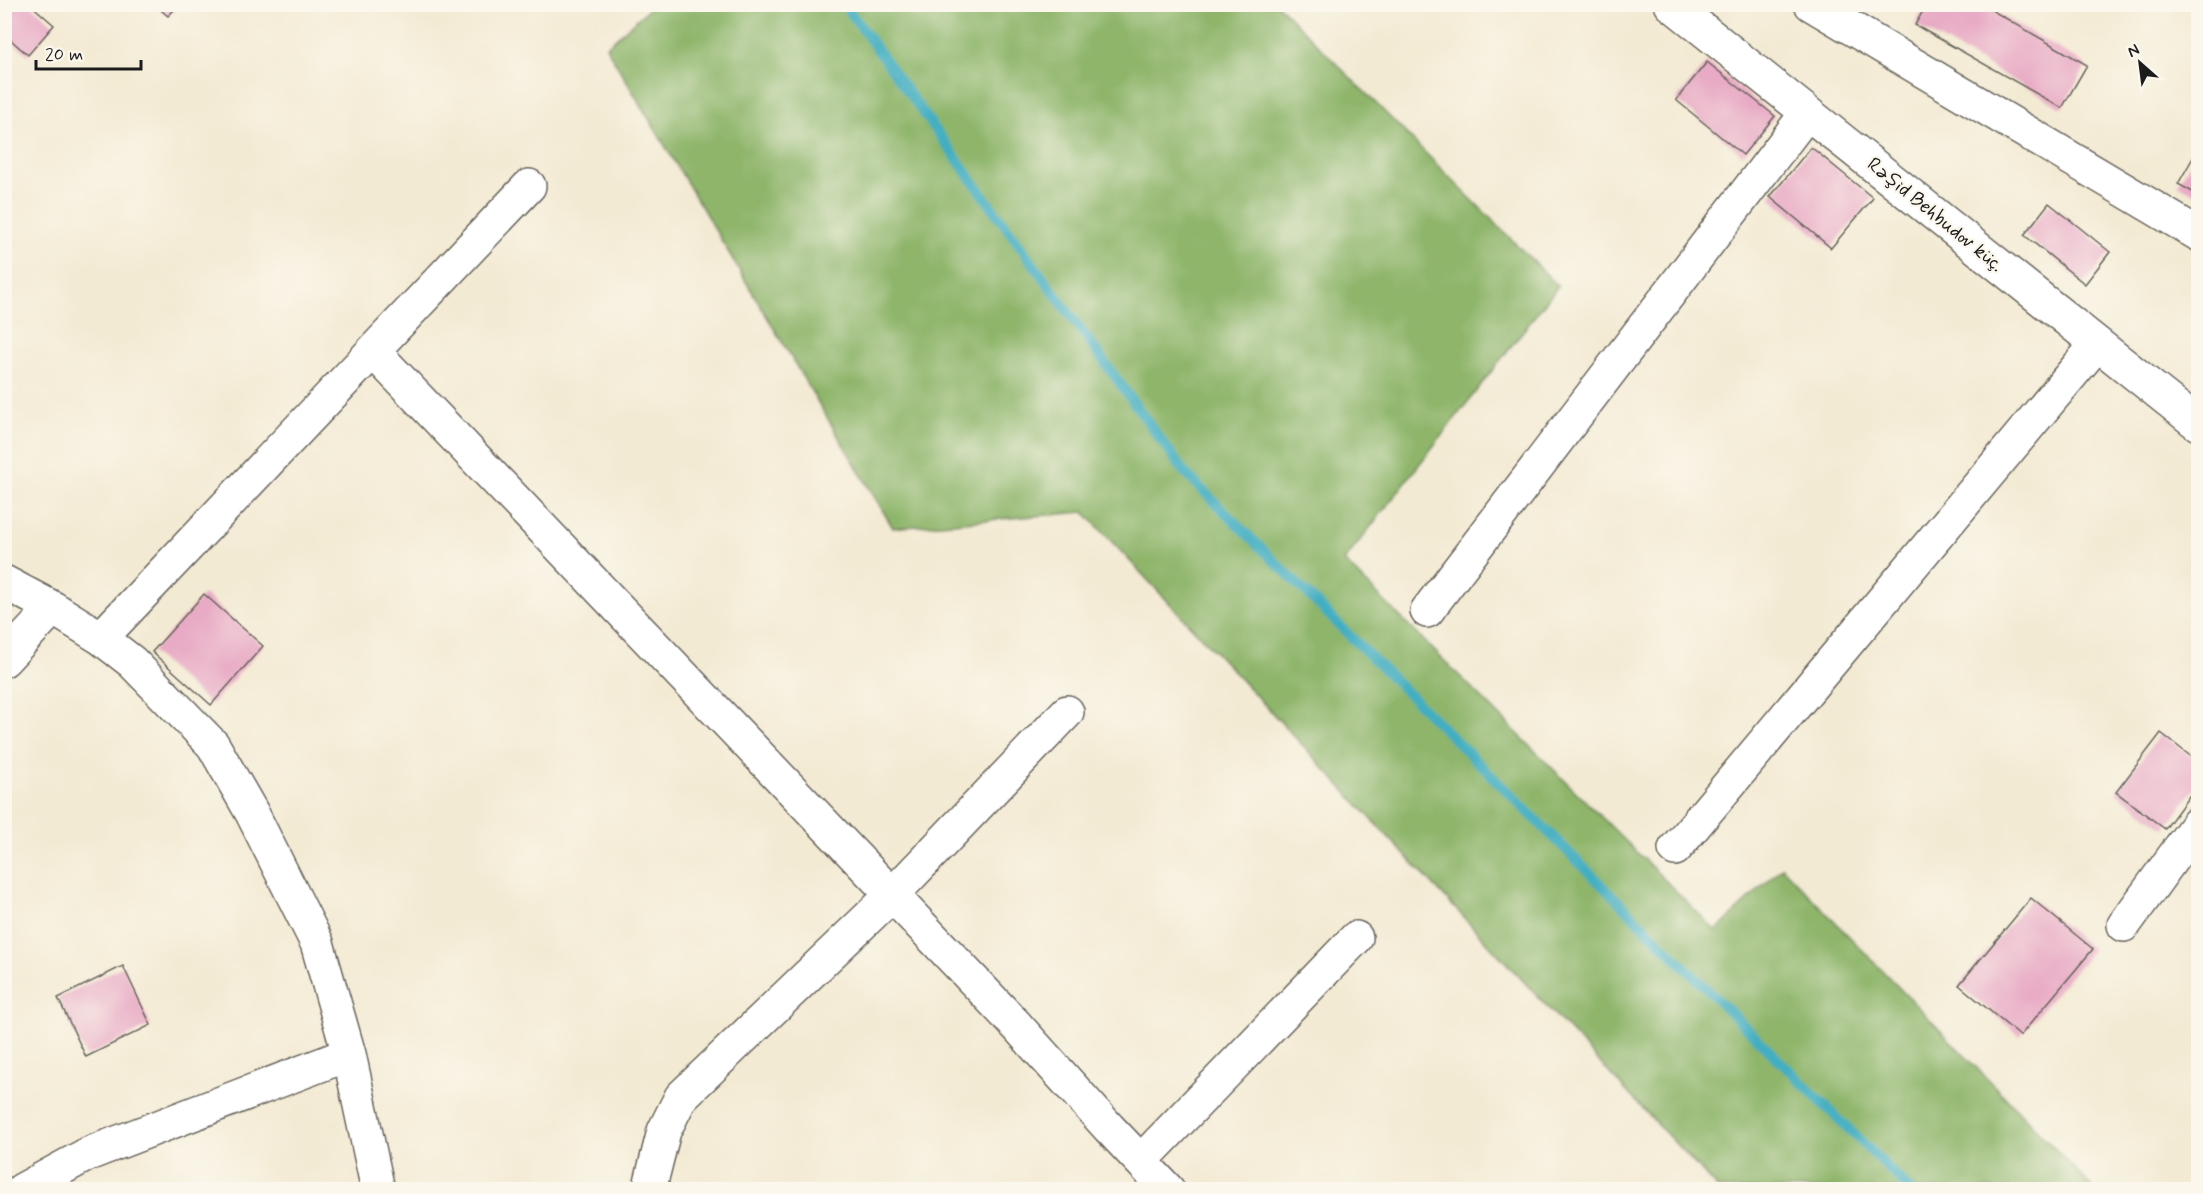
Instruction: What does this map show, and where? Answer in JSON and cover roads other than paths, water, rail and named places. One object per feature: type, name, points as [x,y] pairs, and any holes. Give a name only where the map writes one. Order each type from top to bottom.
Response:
[{"type":"street","name":"Rəşid Behbudov küç.","points":[[1671,4],[2199,424]]},
{"type":"street","points":[[1811,4],[2199,234]]},
{"type":"street","points":[[1427,611],[1807,113]]},
{"type":"street","points":[[101,638],[529,186]]},
{"type":"street","points":[[1675,849],[2097,344]]},
{"type":"street","points":[[373,351],[1017,1026],[1168,1190]]},
{"type":"street","points":[[4,582],[53,608],[101,638],[132,662],[213,745],[252,813],[317,943],[349,1054],[378,1190]]},
{"type":"street","points":[[4,660],[53,608]]},
{"type":"street","points":[[649,1190],[664,1131],[681,1097],[892,895],[1067,712]]},
{"type":"street","points":[[2124,925],[2199,823]]},
{"type":"street","points":[[1141,1161],[1356,938]]},
{"type":"street","points":[[22,1190],[88,1154],[349,1054]]},
{"type":"waterway","points":[[844,4],[1184,472],[1910,1190]]}]
